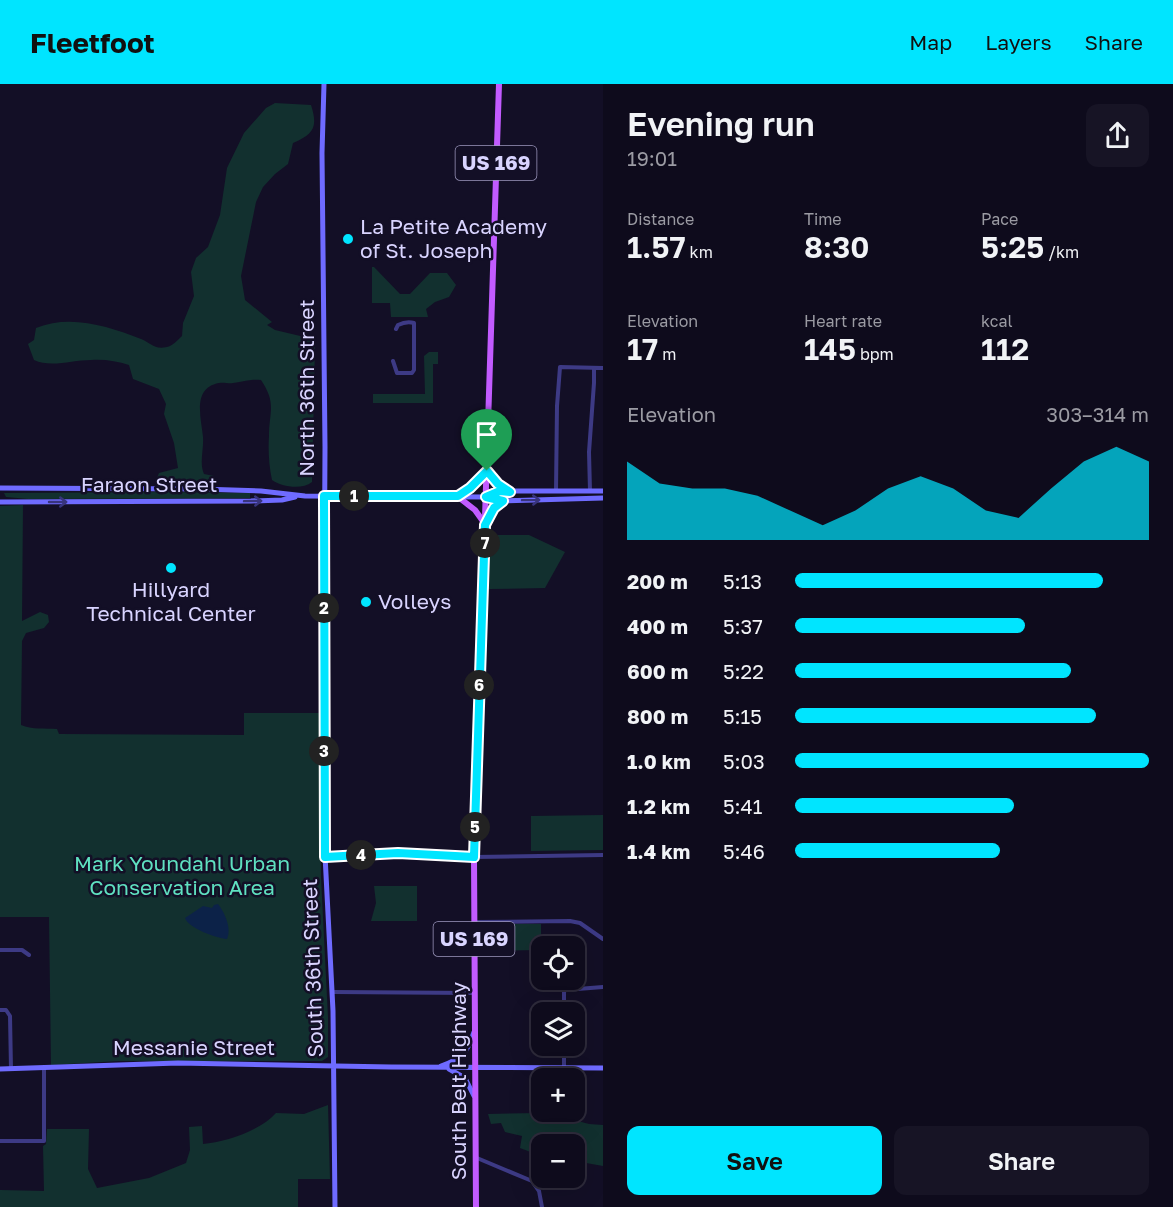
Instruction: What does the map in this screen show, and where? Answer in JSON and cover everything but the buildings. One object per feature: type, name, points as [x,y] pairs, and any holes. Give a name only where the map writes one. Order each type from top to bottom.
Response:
[{"type":"main road","name":"North 36th Street","points":[[324,84],[322,153],[324,727]]},
{"type":"main road","name":"US 169","points":[[485,525],[499,84]]},
{"type":"main road","points":[[503,501],[494,508],[485,525],[475,510],[458,496],[487,471],[498,484],[510,492]]},
{"type":"main road","name":"Faraon Street","points":[[0,488],[201,489],[261,491],[298,496],[486,497],[503,501],[603,498]]},
{"type":"main road","name":"Faraon Street","points":[[486,497],[500,491],[603,491]]},
{"type":"main road","name":"Faraon Street","points":[[0,502],[251,501],[282,500],[298,496]]},
{"type":"main road","name":"South Belt Highway","points":[[476,1207],[474,857],[485,525]]},
{"type":"main road","name":"South 36th Street","points":[[324,727],[325,857],[332,992],[335,1207]]},
{"type":"main road","points":[[436,1067],[455,1061],[465,1054],[475,1030]]},
{"type":"main road","name":"Messanie Street","points":[[0,1069],[134,1064],[564,1068]]},
{"type":"main road","points":[[436,1067],[453,1070],[465,1078],[476,1102]]},
{"type":"main road","name":"Messanie Street","points":[[585,1068],[603,1068]]},
{"type":"street","points":[[393,361],[397,373],[412,373],[414,370],[414,323],[409,321],[403,323],[396,329]]},
{"type":"street","points":[[556,492],[560,367],[603,368]]},
{"type":"street","points":[[590,491],[589,452],[594,368]]},
{"type":"street","points":[[325,857],[398,853],[474,857],[603,855]]},
{"type":"street","points":[[474,922],[570,921],[580,923],[603,939]]},
{"type":"street","points":[[0,950],[22,950],[29,955]]},
{"type":"street","points":[[564,1002],[564,992],[570,989],[603,987]]},
{"type":"street","points":[[332,992],[475,993]]},
{"type":"street","points":[[0,1010],[6,1010],[10,1016],[11,1069]]},
{"type":"street","points":[[564,1056],[564,1068]]},
{"type":"street","points":[[0,1141],[44,1141],[46,1106],[44,1068]]},
{"type":"street","points":[[476,1158],[532,1181],[539,1191],[542,1207]]},
{"type":"green space","points":[[275,103],[311,105],[314,124],[310,133],[293,143],[288,164],[263,187],[256,202],[241,276],[245,300],[272,322],[267,325],[275,330],[313,339],[315,344],[312,482],[292,487],[272,480],[269,453],[271,402],[261,380],[249,380],[210,386],[202,397],[200,412],[203,470],[204,474],[214,476],[216,481],[164,482],[157,478],[159,473],[178,468],[174,443],[164,414],[166,404],[159,389],[133,379],[129,365],[120,362],[84,360],[54,364],[34,360],[28,344],[34,340],[36,328],[62,322],[102,326],[141,339],[159,348],[175,343],[182,336],[183,323],[194,296],[191,272],[196,258],[208,247],[220,215],[227,168],[244,133],[266,108]]},
{"type":"green space","points":[[372,267],[400,294],[410,294],[430,273],[447,273],[456,285],[449,297],[435,302],[426,309],[428,317],[391,317],[390,303],[372,303]]},
{"type":"green space","points":[[429,352],[438,352],[438,364],[433,364],[433,403],[373,403],[373,394],[425,394],[424,356]]},
{"type":"green space","points":[[4,493],[250,493],[250,498],[28,499],[6,497]]},
{"type":"green space","name":"Mark Youndahl Urban Conservation Area","points":[[23,505],[22,621],[40,612],[48,615],[49,622],[44,628],[26,633],[22,641],[21,725],[57,729],[59,734],[244,735],[244,713],[320,713],[321,877],[328,1017],[328,1057],[322,1061],[119,1061],[51,1065],[49,917],[0,917],[0,506]]},
{"type":"green space","points":[[494,535],[529,535],[565,552],[545,588],[489,589],[490,553]]},
{"type":"green space","points":[[603,815],[603,850],[531,851],[531,816]]},
{"type":"green space","points":[[374,886],[417,886],[417,921],[371,921],[376,903]]},
{"type":"green space","points":[[485,924],[541,924],[541,936],[531,936],[531,950],[481,951],[481,929]]},
{"type":"green space","points":[[328,1105],[330,1179],[298,1179],[298,1207],[0,1207],[0,1190],[44,1191],[43,1146],[46,1144],[47,1129],[89,1129],[88,1169],[97,1188],[149,1178],[186,1163],[190,1150],[189,1127],[202,1126],[203,1144],[212,1143],[252,1130],[276,1113],[304,1114]]},
{"type":"green space","points":[[531,1113],[531,1122],[582,1122],[603,1125],[603,1166],[585,1163],[585,1134],[531,1134],[531,1152],[520,1148],[522,1136],[505,1132],[501,1123],[491,1124],[488,1114]]},
{"type":"water","points":[[218,904],[227,921],[229,931],[227,939],[197,929],[185,918],[203,906],[212,908]]},
{"type":"place","name":"La Petite Academy of St. Joseph","points":[[348,239]]},
{"type":"place","name":"Hillyard Technical Center","points":[[171,568]]},
{"type":"place","name":"Volleys","points":[[366,602]]},
{"type":"route","points":[[487,471],[498,484],[510,492],[500,491],[486,497],[503,501],[494,508],[485,525],[474,857],[398,853],[325,857],[324,496],[458,496],[475,484],[487,471]]}]
